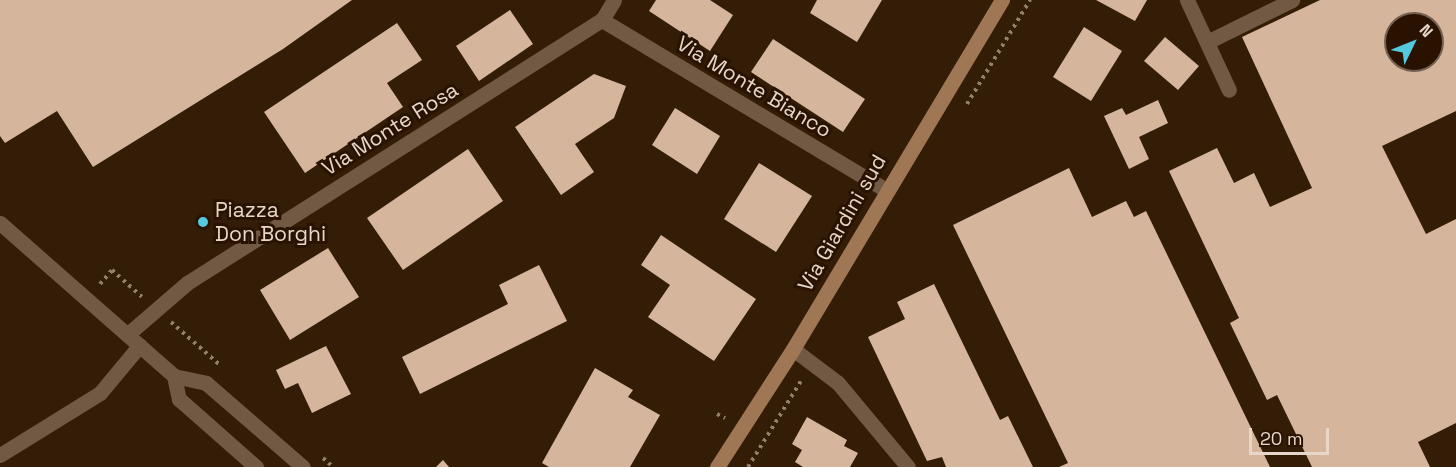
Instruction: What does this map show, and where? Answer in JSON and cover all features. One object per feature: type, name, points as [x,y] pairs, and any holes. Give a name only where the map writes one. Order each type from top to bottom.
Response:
[{"type":"main road","name":"Via Giardini sud","points":[[717,467],[793,349],[886,190],[1002,0]]},
{"type":"street","name":"Via Monte Rosa","points":[[128,334],[187,283],[602,20],[614,0]]},
{"type":"street","points":[[1187,0],[1229,90]]},
{"type":"street","points":[[1207,42],[1292,0]]},
{"type":"street","name":"Via Monte Bianco","points":[[602,20],[886,190]]},
{"type":"street","points":[[0,223],[174,376],[206,383],[303,467]]},
{"type":"street","points":[[0,455],[100,393],[140,345]]},
{"type":"street","points":[[793,349],[838,383],[908,467]]},
{"type":"street","points":[[174,376],[178,399],[256,467]]},
{"type":"building","points":[[0,0],[352,0],[283,49],[93,167],[57,111],[5,143],[0,136]]},
{"type":"building","points":[[656,0],[710,0],[733,15],[710,51],[649,11]]},
{"type":"building","points":[[817,0],[882,0],[857,42],[810,13]]},
{"type":"building","points":[[1096,0],[1147,0],[1135,21]]},
{"type":"building","points":[[1320,0],[1456,0],[1456,111],[1382,146],[1426,234],[1456,219],[1456,423],[1418,442],[1430,467],[1312,467],[1277,395],[1267,400],[1230,323],[1239,318],[1169,171],[1217,148],[1234,183],[1254,173],[1270,207],[1312,188],[1242,37]]},
{"type":"building","points":[[510,10],[533,44],[479,81],[456,46]]},
{"type":"building","points":[[397,23],[422,60],[387,83],[403,107],[305,173],[264,112]]},
{"type":"building","points":[[1084,27],[1122,51],[1091,101],[1053,77]]},
{"type":"building","points":[[1165,37],[1199,66],[1178,90],[1144,61]]},
{"type":"building","points":[[773,39],[865,99],[843,132],[751,72]]},
{"type":"building","points":[[594,74],[626,86],[614,118],[575,144],[594,172],[561,195],[515,127]]},
{"type":"building","points":[[1158,100],[1168,123],[1139,137],[1149,159],[1129,169],[1104,116],[1122,108],[1126,115]]},
{"type":"building","points":[[675,108],[720,136],[697,174],[652,145]]},
{"type":"building","points":[[468,149],[503,201],[403,270],[367,218]]},
{"type":"building","points":[[759,163],[812,196],[776,252],[724,219]]},
{"type":"building","points":[[1069,168],[1092,217],[1126,201],[1134,217],[1146,211],[1270,467],[1059,467],[1068,463],[953,225]]},
{"type":"building","points":[[661,235],[756,299],[714,361],[648,317],[670,285],[641,265]]},
{"type":"building","points":[[328,248],[359,297],[290,340],[260,290]]},
{"type":"building","points":[[539,265],[567,321],[420,394],[402,357],[508,304],[499,285]]},
{"type":"building","points":[[934,284],[1000,420],[1008,416],[1033,467],[946,467],[942,457],[927,461],[868,337],[905,319],[897,302]]},
{"type":"building","points":[[326,346],[351,394],[312,413],[298,383],[285,389],[276,370]]},
{"type":"building","points":[[595,368],[633,390],[628,397],[660,415],[630,467],[549,467],[542,463]]},
{"type":"building","points":[[807,417],[847,440],[844,446],[858,453],[850,467],[803,467],[795,462],[802,450],[792,444]]},
{"type":"building","points":[[443,460],[449,467],[436,467]]},
{"type":"place","name":"Piazza Don Borghi","points":[[203,222]]}]
